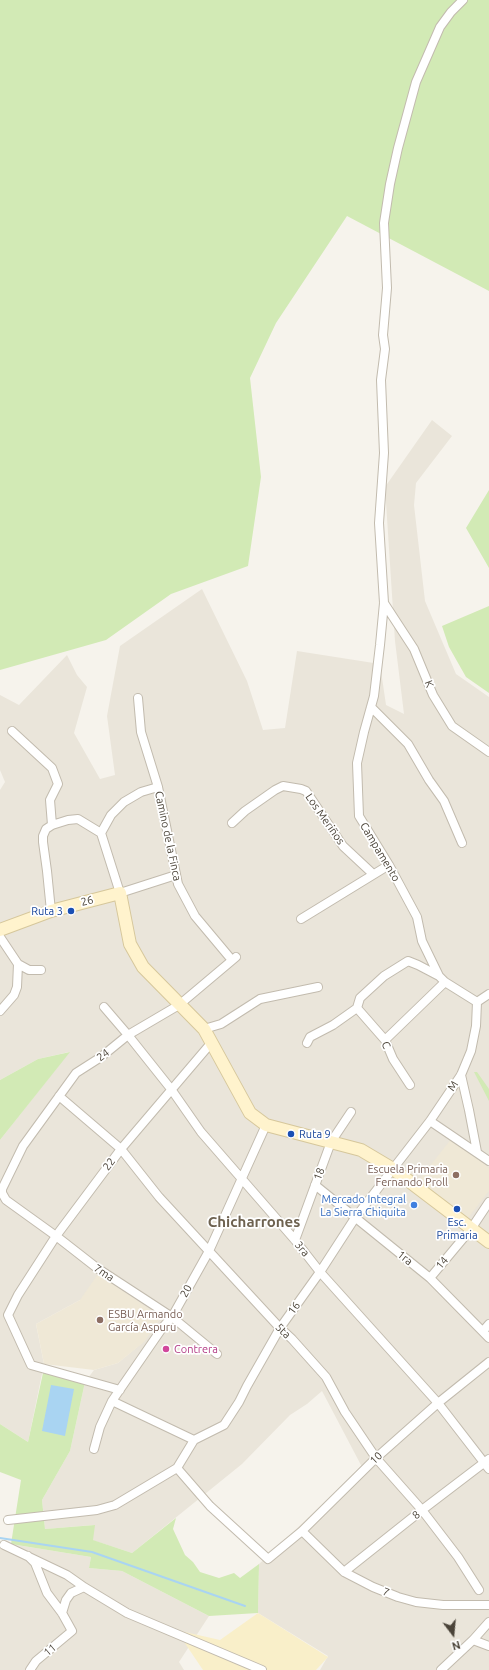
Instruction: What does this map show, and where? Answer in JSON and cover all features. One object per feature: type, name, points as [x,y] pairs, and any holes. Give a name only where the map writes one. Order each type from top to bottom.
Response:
[{"type":"street","name":"Campamento","points":[[463,0],[451,12],[440,27],[416,82],[398,148],[390,184],[384,223],[387,288],[383,335],[385,349],[381,380],[384,453],[379,523],[384,603],[380,645],[371,707],[357,763],[359,816],[389,865],[417,917],[422,941],[439,976],[476,1002]]},
{"type":"street","name":"K","points":[[384,603],[414,649],[433,695],[452,726],[489,752]]},
{"type":"street","name":"Camino de la Finca","points":[[138,698],[141,732],[158,787],[178,884],[195,916],[234,958]]},
{"type":"street","points":[[371,707],[408,744],[429,780],[444,801],[462,843]]},
{"type":"street","points":[[12,731],[52,768],[58,784],[50,800],[52,825]]},
{"type":"street","name":"Los Meriños","points":[[232,823],[245,811],[283,786],[301,789],[306,791],[343,846],[373,874]]},
{"type":"street","points":[[101,833],[111,815],[124,802],[140,792],[158,787]]},
{"type":"street","points":[[51,911],[42,842],[46,829],[52,825],[68,820],[78,819],[101,833],[120,892],[130,944],[143,967],[204,1029],[250,1113],[266,1124],[361,1150],[393,1169],[489,1242]]},
{"type":"street","points":[[301,918],[389,865]]},
{"type":"street","name":"26","points":[[0,930],[51,911],[176,875]]},
{"type":"street","points":[[0,937],[18,964],[29,970],[41,970]]},
{"type":"street","name":"24","points":[[3,1185],[23,1146],[76,1073],[100,1057],[128,1035],[179,1004],[234,958]]},
{"type":"street","points":[[307,1043],[310,1037],[333,1025],[357,1008],[360,998],[378,981],[408,961],[439,976]]},
{"type":"street","points":[[0,1011],[14,995],[17,986],[18,964]]},
{"type":"street","points":[[385,1040],[446,982]]},
{"type":"street","points":[[204,1029],[221,1024],[260,999],[318,987]]},
{"type":"street","points":[[476,1002],[489,994]]},
{"type":"street","name":"M","points":[[393,1169],[430,1121],[461,1075],[470,1051],[476,1026],[476,1002]]},
{"type":"street","name":"3ra","points":[[104,1007],[172,1089],[202,1132],[241,1179],[295,1240],[320,1272],[438,1403],[487,1464]]},
{"type":"street","name":"C","points":[[357,1008],[385,1040],[393,1059],[410,1085]]},
{"type":"street","name":"22","points":[[120,1390],[31,1365],[8,1315],[18,1295],[56,1236],[121,1149],[212,1042]]},
{"type":"street","points":[[461,1075],[477,1152]]},
{"type":"street","name":"5ta","points":[[59,1096],[121,1149],[159,1197],[280,1328],[292,1339],[326,1378],[345,1412],[376,1458],[422,1510],[458,1557],[479,1590]]},
{"type":"street","name":"18","points":[[295,1240],[331,1142],[352,1112]]},
{"type":"street","points":[[430,1121],[489,1161]]},
{"type":"street","name":"20","points":[[94,1449],[100,1427],[112,1401],[163,1327],[172,1317],[209,1251],[266,1124]]},
{"type":"street","name":"16","points":[[194,1440],[224,1425],[239,1402],[280,1328],[320,1272],[355,1218],[393,1169]]},
{"type":"street","name":"7ma","points":[[3,1185],[2,1193],[6,1200],[97,1268],[172,1317],[217,1354]]},
{"type":"street","name":"1ra","points":[[314,1185],[430,1278],[486,1335]]},
{"type":"street","name":"14","points":[[430,1278],[470,1229],[489,1202]]},
{"type":"street","points":[[486,1335],[489,1324]]},
{"type":"street","name":"10","points":[[177,1468],[210,1506],[268,1558],[302,1531],[376,1458],[438,1403],[489,1362]]},
{"type":"street","points":[[8,1520],[97,1510],[115,1505],[177,1468],[194,1440],[112,1401]]},
{"type":"street","name":"8","points":[[344,1572],[422,1510],[487,1464]]},
{"type":"street","name":"7","points":[[302,1531],[344,1572],[372,1587],[416,1602],[443,1605],[489,1605]]},
{"type":"street","points":[[4,1545],[67,1575],[128,1613],[262,1670]]},
{"type":"street","points":[[28,1556],[35,1563],[47,1593],[62,1613]]},
{"type":"street","points":[[62,1613],[66,1600],[71,1593],[84,1587]]},
{"type":"street","name":"11","points":[[30,1670],[36,1661],[72,1631],[62,1613]]},
{"type":"street","points":[[441,1670],[473,1640],[489,1622]]},
{"type":"street","points":[[473,1640],[489,1646]]},
{"type":"shaded area","points":[[432,420],[452,436],[416,483],[414,505],[425,601],[456,674],[489,697],[489,1670],[320,1670],[328,1656],[258,1613],[259,1564],[362,1467],[322,1391],[307,1404],[290,1415],[242,1464],[132,1553],[92,1540],[94,1525],[45,1529],[42,1500],[70,1451],[85,1382],[94,1370],[118,1363],[143,1342],[161,1317],[80,1300],[36,1324],[44,1364],[28,1442],[0,1424],[0,1140],[69,1052],[38,1059],[0,1080],[0,790],[5,782],[0,770],[0,695],[19,705],[67,655],[77,675],[87,687],[74,733],[100,779],[115,775],[107,716],[120,646],[202,589],[247,681],[263,730],[285,728],[297,651],[380,664],[386,705],[404,714],[395,641],[385,487]]},
{"type":"shaded area","name":"Escuela Primaria Fernando Proll","points":[[452,1138],[489,1168],[489,1191],[468,1218],[418,1181]]},
{"type":"shaded area","name":"ESBU Armando García Aspuru","points":[[98,1274],[161,1317],[144,1342],[118,1363],[94,1370],[44,1364],[36,1324],[80,1300]]},
{"type":"shaded area","points":[[0,1544],[11,1544],[91,1557],[89,1568],[122,1571],[209,1616],[179,1662],[184,1670],[0,1670]]},
{"type":"green space","points":[[0,0],[489,0],[489,291],[347,216],[276,323],[250,378],[261,477],[248,566],[171,594],[106,640],[0,670]]},
{"type":"green space","points":[[489,490],[489,568],[466,528]]},
{"type":"green space","points":[[489,606],[489,693],[466,677],[449,647],[442,626]]},
{"type":"green space","points":[[70,1052],[0,1140],[0,1080],[38,1059]]},
{"type":"green space","points":[[474,1072],[477,1072],[489,1089],[489,1101]]},
{"type":"green space","points":[[43,1373],[85,1382],[70,1451],[42,1500],[45,1529],[95,1525],[93,1540],[132,1553],[176,1518],[173,1529],[185,1555],[193,1562],[200,1572],[219,1578],[234,1573],[240,1578],[259,1564],[258,1613],[209,1616],[122,1571],[89,1568],[91,1557],[11,1544],[21,1480],[0,1472],[0,1424],[28,1442]]},
{"type":"sand","points":[[258,1613],[328,1657],[316,1670],[203,1670],[176,1630],[220,1640]]},
{"type":"water","points":[[51,1385],[74,1389],[65,1436],[42,1431]]},
{"type":"waterway","points":[[0,1538],[92,1552],[245,1606]]},
{"type":"place","name":"Ruta 3","points":[[71,911]]},
{"type":"place","name":"Ruta 9","points":[[291,1134]]},
{"type":"place","name":"Escuela Primaria Fernando Proll","points":[[456,1175]]},
{"type":"place","name":"Mercado Integral La Sierra Chiquita","points":[[414,1205]]},
{"type":"place","name":"Esc. Primaria","points":[[457,1209]]},
{"type":"place","name":"ESBU Armando García Aspuru","points":[[100,1320]]},
{"type":"place","name":"Contrera","points":[[166,1349]]},
{"type":"district","name":"Chicharrones","points":[[254,1222]]}]
